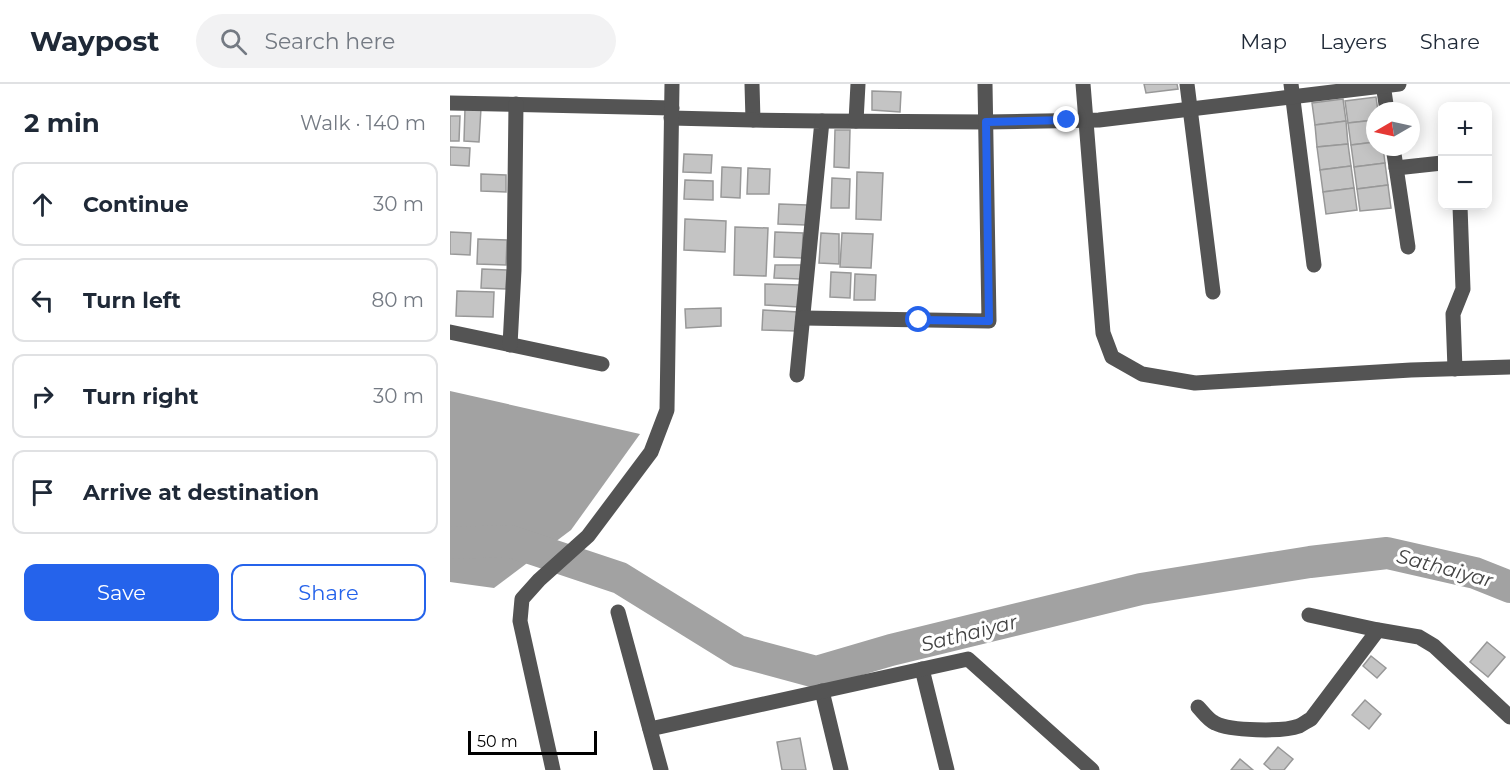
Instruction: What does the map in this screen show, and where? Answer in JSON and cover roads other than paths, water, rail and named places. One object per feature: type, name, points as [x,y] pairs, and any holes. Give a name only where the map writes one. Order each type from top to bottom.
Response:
[{"type":"street","points":[[553,770],[520,621],[522,599],[539,580],[588,536],[651,452],[666,410],[672,84]]},
{"type":"street","points":[[752,84],[753,120]]},
{"type":"street","points":[[856,121],[858,84]]},
{"type":"street","points":[[803,318],[989,321],[985,84]]},
{"type":"street","points":[[1083,84],[1103,333],[1112,357],[1142,374],[1195,383],[1510,368]]},
{"type":"street","points":[[1187,84],[1213,292]]},
{"type":"street","points":[[450,103],[516,104],[753,120],[986,122],[1087,120],[1190,109],[1291,90],[1388,84],[1387,102]]},
{"type":"street","points":[[1291,90],[1314,266]]},
{"type":"street","points":[[510,345],[516,195],[516,104]]},
{"type":"street","points":[[797,375],[822,121]]},
{"type":"street","points":[[1394,156],[1408,247]]},
{"type":"street","points":[[1396,168],[1438,164]]},
{"type":"street","points":[[1455,369],[1453,314],[1463,289],[1460,210]]},
{"type":"street","points":[[450,332],[602,364]]},
{"type":"street","points":[[618,612],[661,770]]},
{"type":"street","points":[[1309,615],[1419,637],[1434,646],[1510,717]]},
{"type":"street","points":[[1198,707],[1213,722],[1226,728],[1287,729],[1300,726],[1311,719],[1378,630]]},
{"type":"street","points":[[650,729],[968,659],[1092,770]]},
{"type":"street","points":[[922,669],[947,770]]},
{"type":"street","points":[[822,691],[841,770]]},
{"type":"waterway","name":"Sathaiyar","points":[[450,543],[509,541],[620,578],[738,651],[816,672],[891,650],[1141,589],[1310,562],[1387,553],[1475,573],[1510,587]]}]
